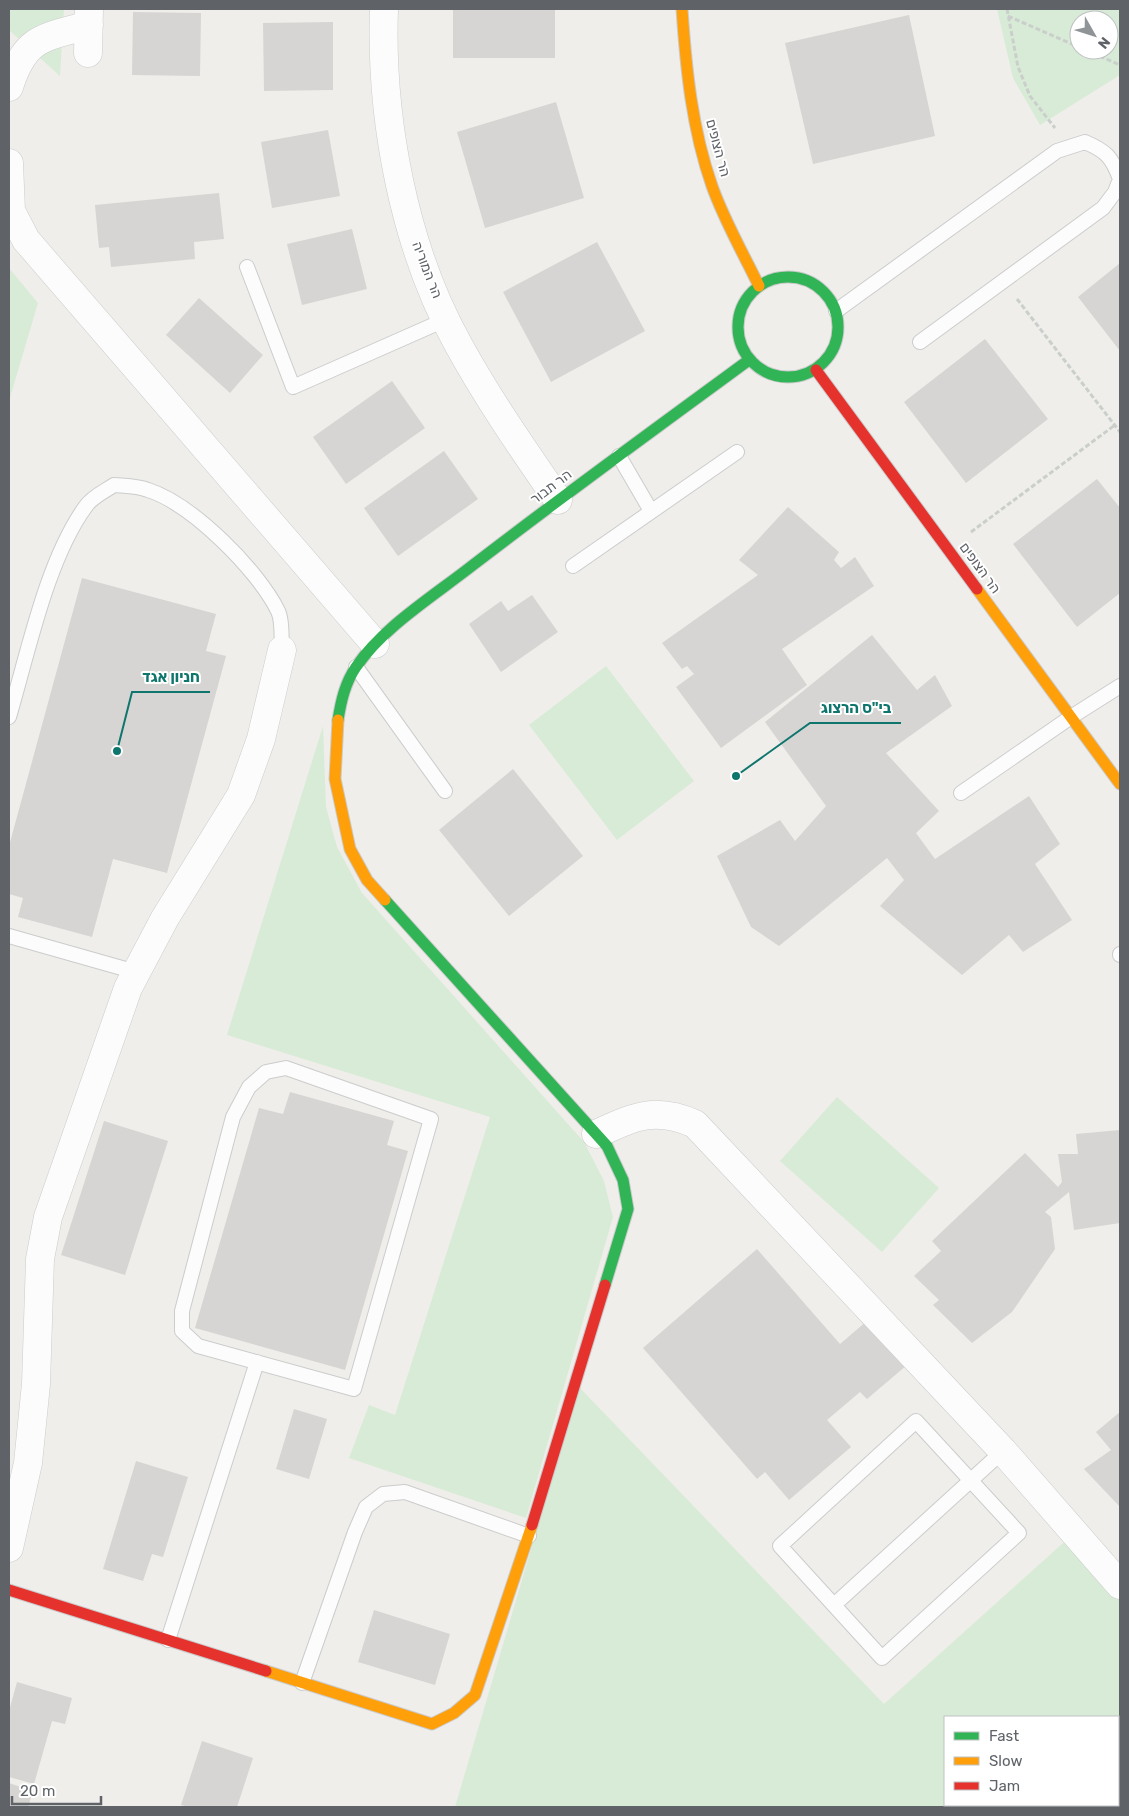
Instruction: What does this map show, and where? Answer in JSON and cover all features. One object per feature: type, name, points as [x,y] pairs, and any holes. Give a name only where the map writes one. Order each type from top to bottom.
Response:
[{"type":"street","name":"הר המוריה","points":[[384,9],[383,37],[387,106],[409,221],[430,282],[457,343],[506,424],[558,500]]},
{"type":"street","name":"הר הצופים","points":[[682,9],[689,92],[707,172],[720,207],[759,286]]},
{"type":"street","points":[[9,86],[17,62],[36,41],[89,17],[88,53]]},
{"type":"street","points":[[9,163],[11,211],[26,240],[376,644]]},
{"type":"street","points":[[786,277],[801,278],[814,284],[827,295],[836,311],[838,327],[836,343],[828,358],[816,370],[788,378],[774,376],[760,370],[749,360],[741,346],[738,329],[740,312],[747,298],[759,286],[772,280],[786,277]]},
{"type":"street","name":"הר תבור","points":[[9,1590],[432,1724],[454,1713],[475,1696],[529,1536],[628,1209],[623,1180],[607,1146],[367,880],[350,849],[335,779],[336,734],[342,695],[356,667],[376,644],[410,614],[558,500],[749,360]]},
{"type":"street","name":"הר הצופים","points":[[816,370],[1120,784]]},
{"type":"street","points":[[9,1548],[15,1492],[36,1384],[40,1260],[48,1217],[128,988],[165,918],[241,795],[261,739],[282,650]]},
{"type":"street","points":[[596,1134],[631,1118],[653,1114],[675,1115],[695,1124],[1003,1451],[1120,1584]]},
{"type":"lane","points":[[836,311],[1057,151],[1068,145],[1084,142],[1106,153],[1115,165],[1120,179],[1115,192],[1103,208],[920,342]]},
{"type":"lane","points":[[247,267],[293,387],[447,319]]},
{"type":"lane","points":[[573,566],[737,452]]},
{"type":"lane","points":[[619,456],[651,511]]},
{"type":"lane","points":[[9,717],[47,589],[64,543],[87,504],[114,485],[148,489],[184,507],[221,540],[261,584],[279,613],[282,650]]},
{"type":"lane","points":[[356,667],[445,791]]},
{"type":"lane","points":[[961,793],[1071,717],[1120,686]]},
{"type":"lane","points":[[9,936],[136,972]]},
{"type":"lane","points":[[286,1068],[431,1119],[354,1389],[257,1362],[198,1346],[182,1331],[182,1311],[232,1117],[249,1086],[266,1072],[286,1068]]},
{"type":"lane","points":[[168,1640],[257,1362]]},
{"type":"lane","points":[[916,1421],[1018,1533],[882,1658],[834,1605],[780,1546],[916,1421]]},
{"type":"lane","points":[[834,1605],[1003,1451]]},
{"type":"lane","points":[[302,1683],[347,1554],[366,1507],[383,1494],[404,1492],[529,1536]]},
{"type":"path","points":[[1007,9],[1018,67],[1030,96],[1068,145]]},
{"type":"path","points":[[1008,16],[1069,43]]},
{"type":"path","points":[[1002,281],[1120,432]]},
{"type":"path","points":[[948,549],[1115,425]]},
{"type":"green space","points":[[9,9],[64,9],[60,76],[9,30]]},
{"type":"green space","points":[[997,9],[1120,9],[1120,75],[1040,125],[1013,78]]},
{"type":"green space","points":[[9,268],[38,303],[9,401]]},
{"type":"green space","points":[[606,666],[694,781],[617,840],[529,725]]},
{"type":"green space","points":[[323,726],[326,807],[337,847],[362,893],[584,1142],[604,1181],[613,1217],[526,1518],[349,1458],[369,1405],[395,1415],[490,1117],[227,1035]]},
{"type":"green space","points":[[837,1097],[939,1188],[882,1252],[780,1161]]},
{"type":"green space","points":[[579,1387],[884,1704],[1082,1526],[1120,1563],[1120,1807],[455,1807]]},
{"type":"building","points":[[453,9],[555,9],[555,58],[453,58]]},
{"type":"building","points":[[133,12],[201,13],[200,76],[132,75]]},
{"type":"building","points":[[909,15],[935,136],[813,164],[785,43]]},
{"type":"building","points":[[333,22],[333,90],[264,91],[263,23]]},
{"type":"building","points":[[556,102],[584,198],[485,228],[457,132]]},
{"type":"building","points":[[328,130],[340,196],[272,208],[261,142]]},
{"type":"building","points":[[219,193],[224,239],[194,242],[195,259],[111,267],[109,247],[99,248],[95,205]]},
{"type":"building","points":[[352,229],[367,289],[302,305],[287,244]]},
{"type":"building","points":[[597,242],[645,331],[551,382],[503,292]]},
{"type":"building","points":[[1120,263],[1120,351],[1078,297]]},
{"type":"building","points":[[199,298],[263,355],[230,393],[166,335]]},
{"type":"building","points":[[985,339],[1048,419],[966,483],[904,402]]},
{"type":"building","points":[[392,381],[425,428],[346,484],[313,437]]},
{"type":"building","points":[[444,451],[478,499],[398,556],[364,508]]},
{"type":"building","points":[[1097,479],[1120,508],[1120,593],[1077,627],[1013,544]]},
{"type":"building","points":[[788,507],[839,552],[834,560],[841,568],[855,557],[874,586],[782,649],[807,685],[721,748],[676,687],[694,674],[687,666],[682,669],[662,643],[758,575],[739,560]]},
{"type":"building","points":[[82,578],[216,614],[206,651],[226,656],[167,873],[113,859],[92,937],[18,917],[23,898],[9,894],[9,846]]},
{"type":"building","points":[[532,595],[558,632],[501,672],[469,624],[501,601],[508,611]]},
{"type":"building","points":[[872,635],[917,690],[935,675],[952,706],[886,753],[939,811],[916,833],[935,859],[1029,796],[1060,844],[1035,864],[1072,920],[1023,952],[1009,935],[962,975],[880,906],[904,880],[887,858],[779,946],[751,927],[717,856],[780,820],[795,841],[826,806],[765,722]]},
{"type":"building","points":[[513,769],[583,856],[509,916],[439,830]]},
{"type":"building","points":[[290,1092],[394,1121],[387,1145],[408,1151],[345,1370],[195,1328],[259,1108],[283,1114]]},
{"type":"building","points":[[104,1121],[168,1141],[125,1275],[61,1255]]},
{"type":"building","points":[[1120,1130],[1120,1223],[1074,1230],[1069,1192],[1045,1212],[1051,1217],[1055,1249],[1012,1312],[972,1343],[933,1305],[939,1300],[914,1276],[941,1251],[932,1241],[1025,1153],[1058,1187],[1062,1182],[1058,1154],[1078,1154],[1076,1134]]},
{"type":"building","points":[[757,1249],[840,1344],[868,1320],[907,1365],[867,1399],[860,1392],[827,1420],[851,1447],[789,1500],[765,1472],[757,1479],[643,1348]]},
{"type":"building","points":[[294,1409],[327,1419],[309,1479],[276,1469]]},
{"type":"building","points":[[1120,1412],[1120,1507],[1084,1469],[1111,1450],[1096,1432]]},
{"type":"building","points":[[136,1461],[188,1477],[163,1557],[152,1554],[143,1581],[103,1569]]},
{"type":"building","points":[[374,1610],[450,1634],[435,1685],[358,1662]]},
{"type":"building","points":[[17,1682],[72,1698],[65,1724],[52,1721],[34,1784],[9,1777],[9,1711]]},
{"type":"building","points":[[202,1741],[253,1758],[237,1807],[189,1807],[181,1805]]},
{"type":"building","points":[[9,1783],[33,1791],[28,1807],[9,1807]]},
{"type":"traffic: fast","points":[[788,277],[798,278],[816,285],[830,299],[837,317],[838,327],[837,337],[830,355],[816,369],[798,376],[788,377],[778,376],[760,369],[746,355],[739,337],[738,327],[739,317],[746,299],[760,285],[778,278],[788,277]]},
{"type":"traffic: fast","points":[[338,720],[344,692],[352,673],[380,638],[426,600],[541,513],[749,360]]},
{"type":"traffic: fast","points":[[385,900],[607,1146],[623,1180],[628,1209],[605,1285]]},
{"type":"traffic: slow","points":[[682,9],[691,99],[699,143],[722,211],[759,286]]},
{"type":"traffic: slow","points":[[977,589],[1120,784]]},
{"type":"traffic: slow","points":[[338,720],[335,779],[350,849],[367,880],[385,900]]},
{"type":"traffic: slow","points":[[266,1671],[432,1724],[454,1713],[475,1695],[532,1525]]},
{"type":"traffic: jam","points":[[816,370],[977,589]]},
{"type":"traffic: jam","points":[[532,1525],[605,1285]]},
{"type":"traffic: jam","points":[[9,1590],[266,1671]]},
{"type":"place","name":"חניון אגד","points":[[117,751]]},
{"type":"place","name":"בי\"ס הרצוג","points":[[736,776]]}]
